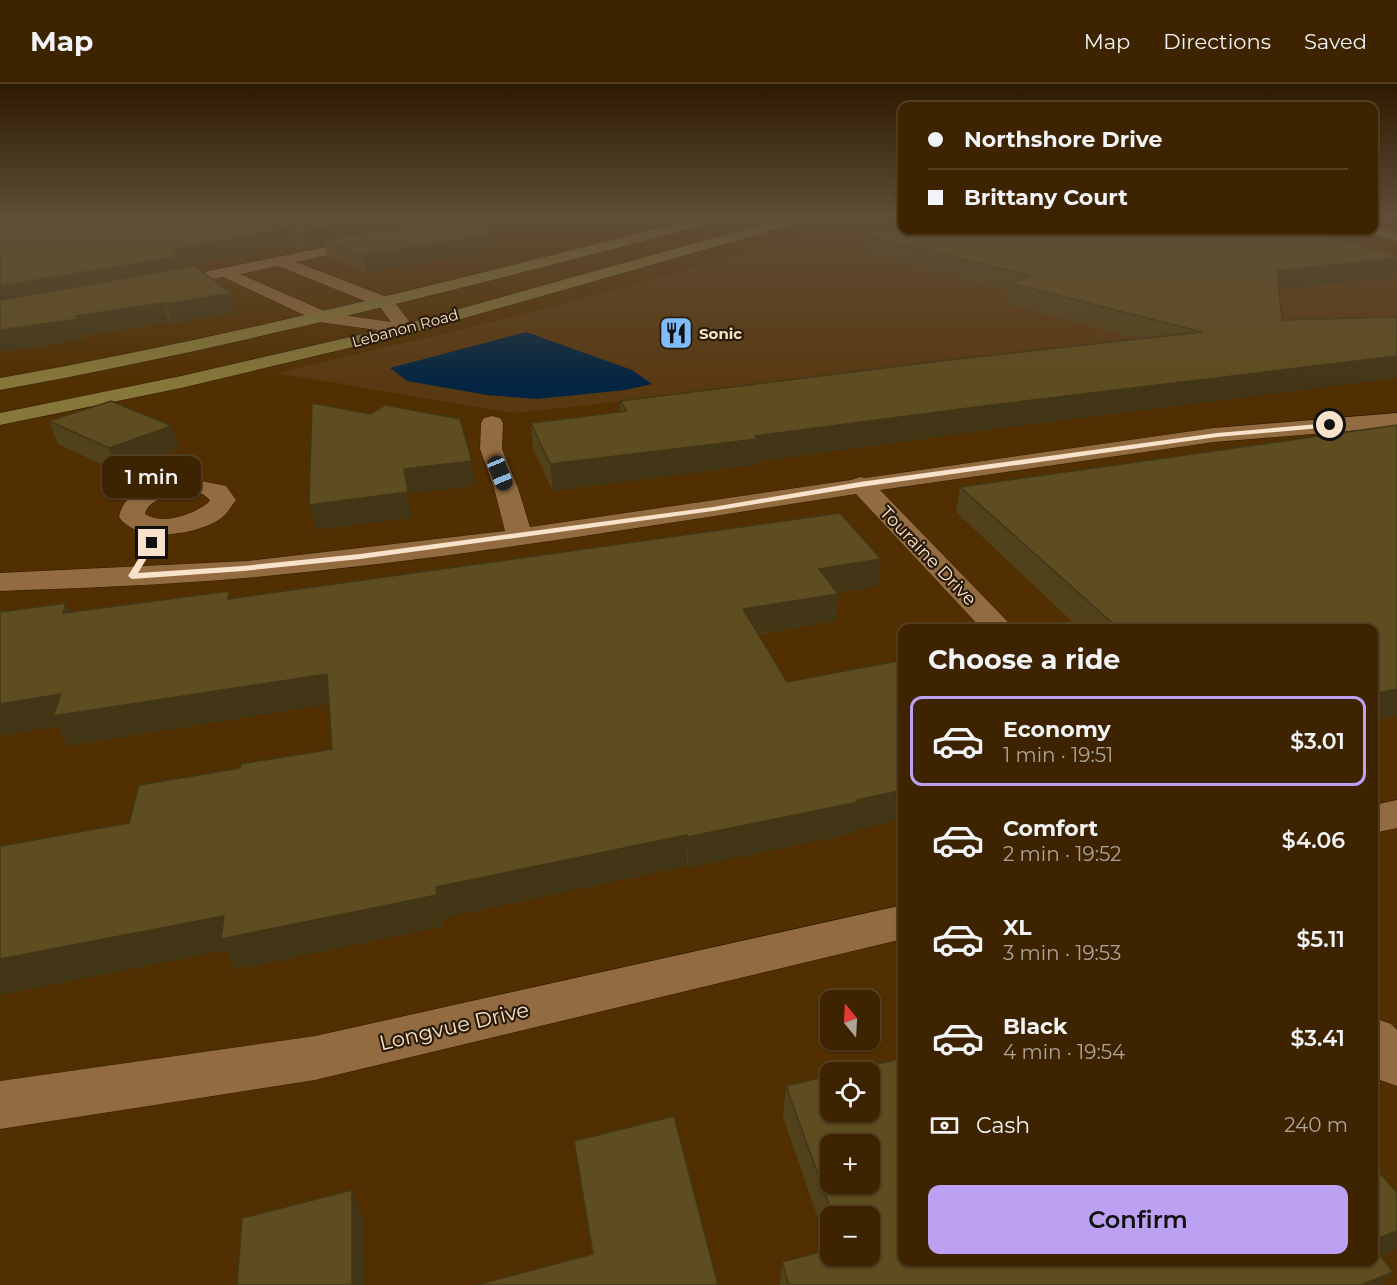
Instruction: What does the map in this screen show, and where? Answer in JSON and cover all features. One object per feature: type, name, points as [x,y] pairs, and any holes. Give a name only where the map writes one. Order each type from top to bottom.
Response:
[{"type":"main road","name":"Lebanon Road","points":[[0,384],[129,361],[325,318],[501,273]]},
{"type":"main road","name":"Lebanon Road","points":[[0,419],[182,382],[406,329],[601,273]]},
{"type":"street","points":[[226,273],[325,318],[406,329]]},
{"type":"street","points":[[148,288],[226,273]]},
{"type":"street","points":[[310,273],[386,303],[406,329]]},
{"type":"street","points":[[0,582],[132,576],[301,563],[736,506],[860,484],[1217,435],[1397,420]]},
{"type":"street","points":[[492,423],[491,448],[506,488],[519,535]]},
{"type":"street","name":"Touraine Drive","points":[[860,484],[993,624]]},
{"type":"street","points":[[132,576],[162,526]]},
{"type":"street","points":[[1378,818],[1397,814]]},
{"type":"street","name":"Longvue Drive","points":[[0,1105],[315,1058],[898,923]]},
{"type":"street","points":[[1378,1043],[1397,1064]]},
{"type":"shaded area","points":[[676,273],[1397,273],[1397,320],[513,413],[277,373],[500,320]]},
{"type":"water","points":[[526,332],[632,370],[652,384],[625,390],[537,399],[487,395],[407,381],[390,368]]},
{"type":"building","points":[[0,273],[78,273],[0,286]]},
{"type":"building","points":[[155,273],[204,273],[231,293],[76,316],[78,319],[0,330],[0,300]]},
{"type":"building","points":[[1020,273],[1277,273],[1282,320],[1397,317],[1397,356],[984,406],[755,436],[757,439],[550,464],[531,423],[627,411],[620,401],[940,361],[1202,332],[1009,283],[1032,276]]},
{"type":"building","points":[[111,401],[172,426],[109,448],[49,421]]},
{"type":"building","points":[[312,403],[371,414],[385,405],[460,419],[472,461],[404,469],[408,492],[309,505]]},
{"type":"building","points":[[1397,425],[1397,689],[1378,693],[1378,624],[1114,624],[960,487]]},
{"type":"building","points":[[840,513],[881,559],[819,569],[838,594],[743,609],[787,682],[898,661],[898,791],[857,800],[858,802],[436,887],[437,895],[221,939],[224,916],[0,959],[0,846],[129,823],[139,785],[240,768],[241,764],[332,749],[327,674],[53,716],[61,694],[0,704],[0,612],[66,603],[63,613],[229,591],[228,599]]},
{"type":"building","points":[[898,1059],[898,1266],[1378,1266],[1378,1253],[1393,1272],[1361,1285],[789,1285],[782,1262],[820,1252],[820,1266],[880,1266],[880,1206],[829,1206],[825,1194],[880,1194],[880,1134],[820,1134],[820,1180],[786,1086],[820,1078],[820,1122],[880,1122],[880,1063]]},
{"type":"building","points":[[674,1116],[718,1285],[476,1285],[593,1254],[574,1141]]},
{"type":"building","points":[[1378,1171],[1397,1193],[1397,1231],[1378,1238]]},
{"type":"building","points":[[352,1190],[352,1285],[237,1285],[242,1218]]},
{"type":"place","name":"Sonic","points":[[676,333]]},
{"type":"route","points":[[152,543],[132,576],[243,569],[360,556],[713,509],[860,484],[1217,435],[1330,425]]}]
